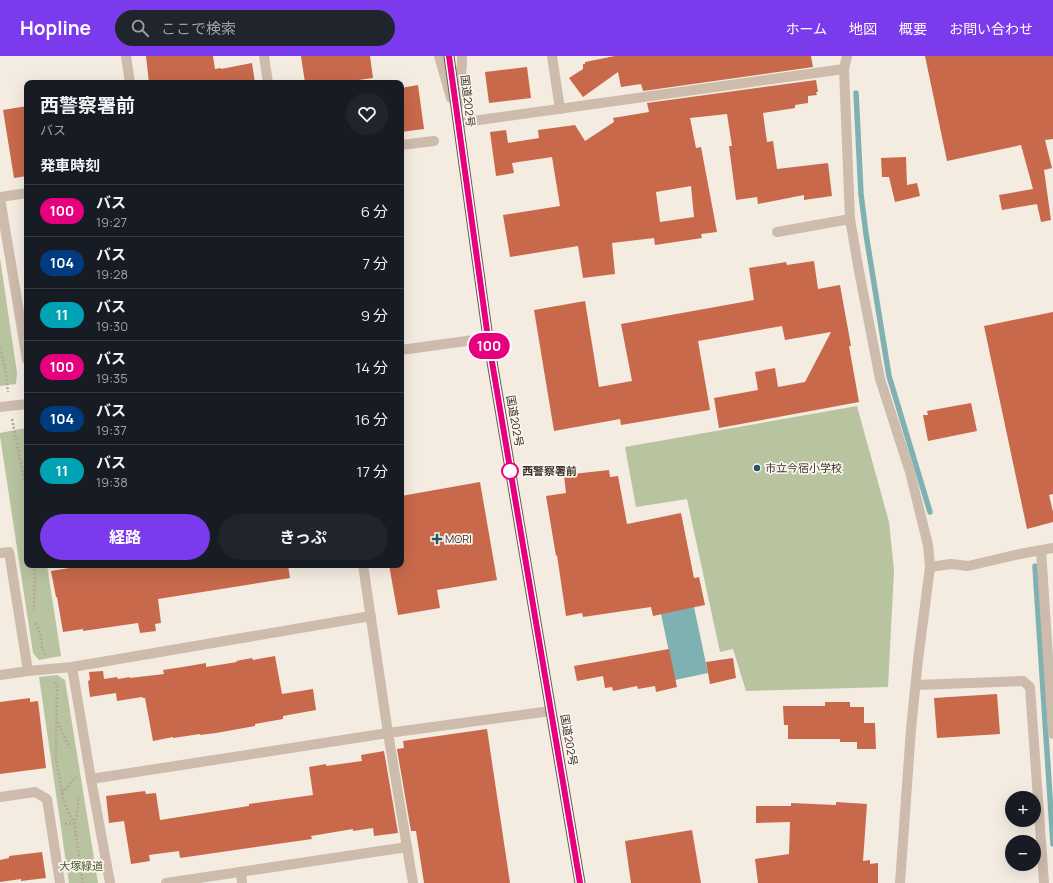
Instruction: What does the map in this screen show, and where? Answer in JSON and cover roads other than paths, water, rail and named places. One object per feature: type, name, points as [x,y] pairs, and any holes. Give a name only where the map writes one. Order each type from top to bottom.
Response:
[{"type":"highway","name":"国道202号","points":[[449,56],[488,338],[580,883]]},
{"type":"street","points":[[126,56],[130,80]]},
{"type":"street","points":[[264,56],[268,80]]},
{"type":"street","points":[[439,56],[458,120]]},
{"type":"street","points":[[458,120],[462,56]]},
{"type":"street","points":[[552,56],[560,109]]},
{"type":"street","points":[[847,56],[844,69],[850,218],[880,379],[910,472],[928,545],[930,567],[911,729],[900,883]]},
{"type":"street","points":[[458,120],[560,109],[844,69]]},
{"type":"street","points":[[404,146],[434,141]]},
{"type":"street","points":[[24,194],[0,198],[24,342]]},
{"type":"street","points":[[777,232],[850,218]]},
{"type":"street","points":[[404,350],[488,338]]},
{"type":"street","points":[[0,407],[24,404]]},
{"type":"street","points":[[930,567],[951,564],[968,566],[1053,548]]},
{"type":"street","points":[[1040,550],[1053,734]]},
{"type":"street","points":[[0,553],[9,552],[28,671]]},
{"type":"street","points":[[363,568],[388,733],[413,883]]},
{"type":"street","points":[[0,676],[72,666],[371,616]]},
{"type":"street","points":[[72,666],[110,883]]},
{"type":"street","points":[[916,685],[1023,681],[1030,687],[1044,883]]},
{"type":"street","points":[[91,779],[388,733],[551,711]]},
{"type":"street","points":[[0,796],[35,792],[47,799],[60,883]]},
{"type":"street","points":[[166,883],[407,847]]},
{"type":"street","points":[[241,872],[242,883]]},
{"type":"water","points":[[694,607],[708,673],[675,680],[661,614]]},
{"type":"waterway","points":[[856,93],[861,194],[889,376],[930,512]]},
{"type":"waterway","points":[[1035,566],[1053,844]]},
{"type":"place","name":"市立今宿小学校","points":[[757,468]]},
{"type":"place","name":"西警察署前","points":[[510,471]]},
{"type":"place","name":"MORI","points":[[437,539]]},
{"type":"park label","name":"大塚緑道","points":[[81,866]]}]
